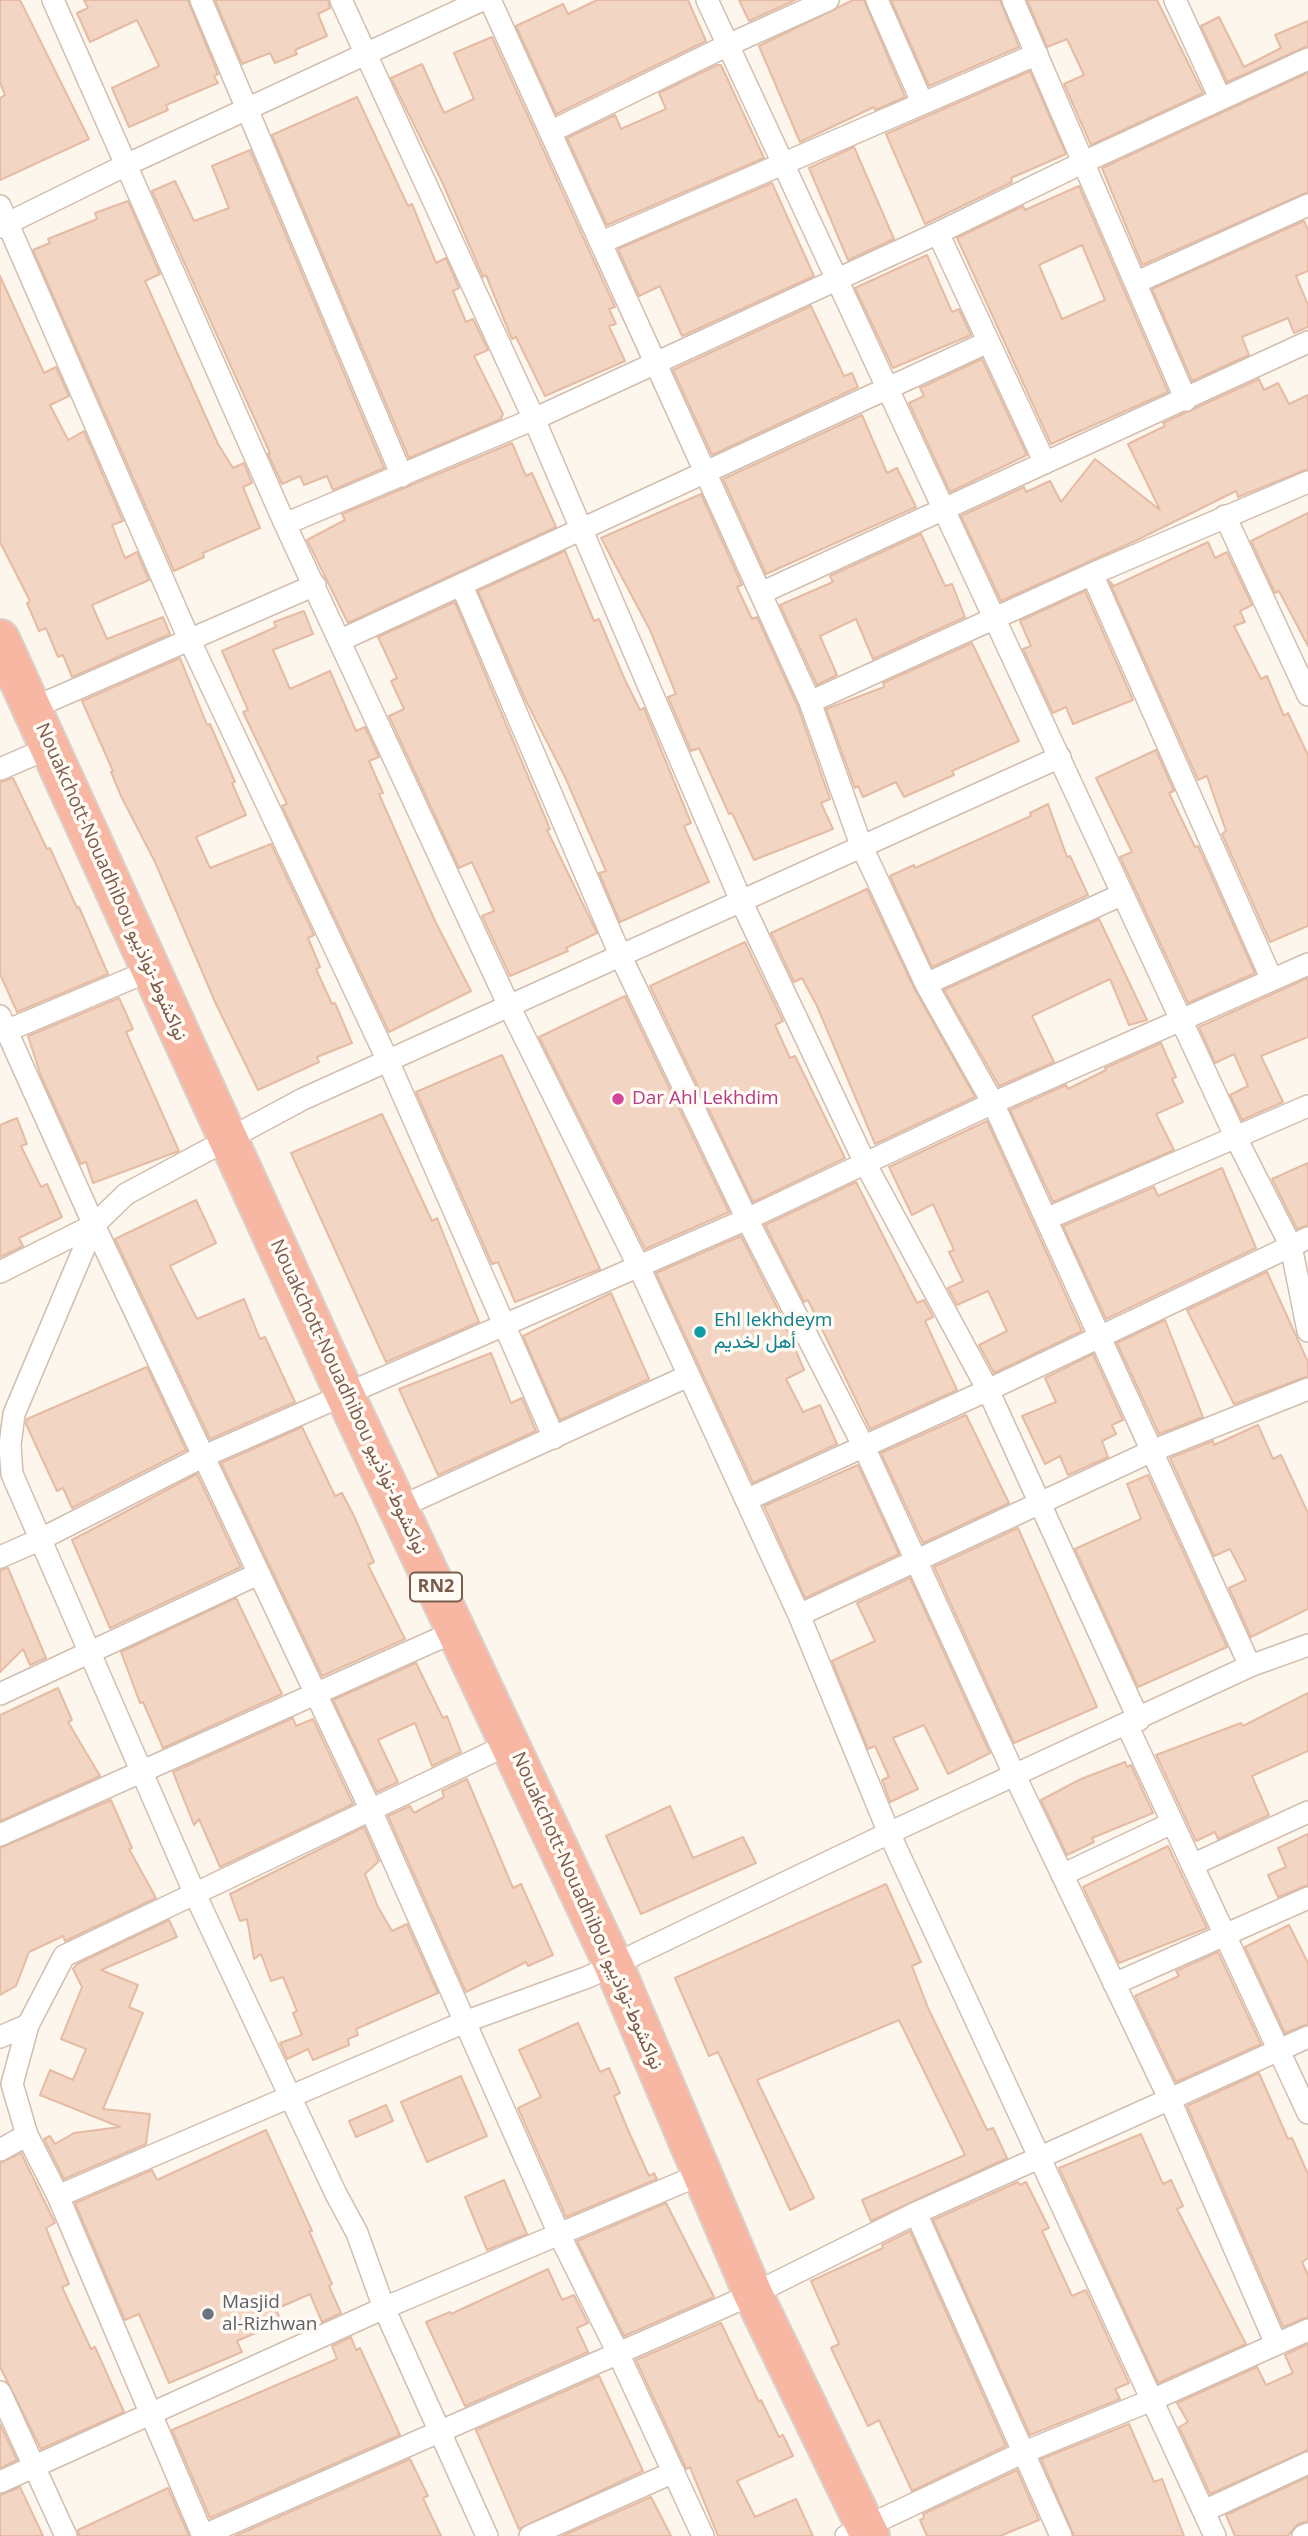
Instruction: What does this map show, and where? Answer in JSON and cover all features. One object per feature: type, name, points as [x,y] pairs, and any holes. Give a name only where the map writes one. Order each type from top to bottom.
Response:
[{"type":"highway","name":"Nouakchott-Nouadhibou نواكشوط-نواذيبو","points":[[0,639],[149,971],[344,1393],[614,1966],[753,2294],[860,2532]]},
{"type":"street","points":[[53,0],[285,524],[509,1006],[639,1267],[799,1615],[889,1833],[1215,2536]]},
{"type":"street","points":[[201,0],[250,108],[402,476]]},
{"type":"street","points":[[341,0],[583,529],[742,903],[866,1165],[988,1390],[1133,1722],[1172,1823],[1308,2113]]},
{"type":"street","points":[[482,0],[3,219],[189,639],[388,1060],[554,1438]]},
{"type":"street","points":[[490,0],[810,702],[861,845],[926,984],[993,1103],[1250,1666]]},
{"type":"street","points":[[707,0],[1236,1138],[1299,1242],[1308,1331]]},
{"type":"street","points":[[550,132],[728,45],[828,0]]},
{"type":"street","points":[[877,0],[922,102]]},
{"type":"street","points":[[1013,0],[1186,400]]},
{"type":"street","points":[[1175,0],[1220,98]]},
{"type":"street","points":[[602,242],[1037,54]]},
{"type":"street","points":[[285,524],[534,419],[939,233],[1084,162],[1308,59]]},
{"type":"street","points":[[1137,282],[1308,205]]},
{"type":"street","points":[[939,233],[1045,463]]},
{"type":"street","points":[[341,640],[988,342]]},
{"type":"street","points":[[761,593],[1308,342]]},
{"type":"street","points":[[810,702],[1093,574],[1308,482]]},
{"type":"street","points":[[1225,516],[1302,667],[1308,695]]},
{"type":"street","points":[[1093,574],[1272,980]]},
{"type":"street","points":[[33,708],[315,585]]},
{"type":"street","points":[[462,586],[621,957],[747,1219],[864,1447],[1015,1776],[1170,2100],[1276,2344]]},
{"type":"street","points":[[0,769],[49,748]]},
{"type":"street","points":[[0,1272],[94,1225],[126,1194],[228,1137],[388,1060],[742,903],[861,845],[1060,757]]},
{"type":"street","points":[[926,984],[1123,894]]},
{"type":"street","points":[[0,1557],[202,1457],[344,1393],[505,1327],[866,1165],[993,1103],[1308,964]]},
{"type":"street","points":[[149,971],[2,1022],[202,1457],[370,1808],[467,2021],[559,2234],[703,2536]]},
{"type":"street","points":[[1046,1219],[1308,1106]]},
{"type":"street","points":[[94,1225],[7,1417],[12,1474],[87,1652],[194,1892],[357,2234],[384,2308],[486,2536]]},
{"type":"street","points":[[746,1500],[988,1390],[1299,1242]]},
{"type":"street","points":[[400,1507],[688,1376]]},
{"type":"street","points":[[799,1615],[1152,1451],[1308,1389]]},
{"type":"street","points":[[0,1694],[258,1574]]},
{"type":"street","points":[[0,1835],[456,1631]]},
{"type":"street","points":[[58,2196],[467,2021],[614,1966],[889,1833],[1250,1666],[1308,1645]]},
{"type":"street","points":[[510,1743],[64,1955],[28,2025],[12,2084],[27,2135],[58,2196],[202,2536],[753,2294],[916,2213],[1308,2037]]},
{"type":"street","points":[[1192,1864],[1308,1812]]},
{"type":"street","points":[[1062,1875],[1172,1823]]},
{"type":"street","points":[[1114,1984],[1226,1937],[1308,1898]]},
{"type":"street","points":[[0,2036],[28,2025]]},
{"type":"street","points":[[0,2150],[27,2135]]},
{"type":"street","points":[[0,2482],[384,2308],[704,2173]]},
{"type":"street","points":[[916,2213],[1061,2536]]},
{"type":"street","points":[[860,2532],[1022,2453],[1152,2400],[1308,2330]]},
{"type":"street","points":[[0,2392],[66,2536]]},
{"type":"street","points":[[1204,2511],[1308,2463]]},
{"type":"street","points":[[530,2536],[674,2472]]},
{"type":"building","points":[[0,0],[20,0],[89,139],[0,180],[0,98],[5,95],[0,83]]},
{"type":"building","points":[[84,0],[188,0],[218,74],[214,76],[218,83],[166,105],[168,110],[129,127],[112,88],[159,66],[137,20],[90,42],[77,13],[88,8]]},
{"type":"building","points":[[215,0],[328,0],[330,8],[318,14],[327,36],[295,50],[297,54],[275,63],[270,53],[242,64]]},
{"type":"building","points":[[597,0],[688,0],[706,41],[556,114],[516,26],[563,4],[568,14]]},
{"type":"building","points":[[739,0],[795,0],[749,21]]},
{"type":"building","points":[[853,0],[864,0],[905,97],[875,110],[874,107],[800,142],[759,46]]},
{"type":"building","points":[[891,0],[1000,0],[1019,47],[929,86]]},
{"type":"building","points":[[1027,0],[1157,0],[1203,93],[1091,145],[1064,84],[1084,75],[1067,39],[1047,47]]},
{"type":"building","points":[[1219,17],[1244,67],[1281,48],[1275,35],[1308,21],[1308,46],[1227,82],[1201,26]]},
{"type":"building","points":[[492,37],[615,307],[609,309],[616,324],[609,326],[625,361],[545,396],[516,337],[512,339],[486,275],[483,277],[443,184],[391,78],[422,64],[444,113],[474,99],[454,53]]},
{"type":"building","points":[[721,65],[764,158],[607,225],[567,138],[615,115],[621,129],[666,109],[659,93]]},
{"type":"building","points":[[1030,71],[1066,154],[1011,178],[1012,182],[925,224],[886,134]]},
{"type":"building","points":[[1308,73],[1308,192],[1142,265],[1102,168]]},
{"type":"building","points":[[357,97],[408,206],[412,204],[436,263],[446,258],[459,288],[453,291],[466,322],[473,319],[488,350],[474,356],[503,414],[501,419],[409,458],[272,135]]},
{"type":"building","points":[[854,147],[894,239],[848,260],[809,168]]},
{"type":"building","points":[[250,150],[384,468],[333,490],[327,476],[304,485],[300,476],[282,484],[152,191],[175,181],[194,221],[229,208],[212,166]]},
{"type":"building","points":[[772,183],[814,276],[682,336],[660,286],[639,296],[618,249]]},
{"type":"building","points":[[1079,186],[1168,392],[1051,444],[957,238],[1023,206],[1025,210]],"holes":[[[1082,245],[1105,300],[1062,319],[1039,265]]]},
{"type":"building","points":[[128,201],[160,274],[145,281],[218,444],[233,468],[244,463],[252,483],[243,487],[260,528],[203,553],[204,557],[174,571],[33,250],[50,243],[48,239],[97,219],[95,213]]},
{"type":"building","points":[[1304,221],[1308,230],[1308,271],[1296,276],[1308,305],[1308,327],[1294,333],[1288,318],[1242,337],[1249,355],[1192,381],[1152,289]]},
{"type":"building","points":[[927,255],[952,312],[959,309],[971,335],[893,368],[855,288]]},
{"type":"building","points":[[0,276],[44,373],[56,367],[69,396],[50,405],[68,440],[84,431],[123,521],[112,525],[125,558],[137,552],[149,580],[92,605],[107,639],[163,617],[170,634],[72,677],[63,655],[58,657],[46,628],[39,631],[27,603],[30,601],[0,542]]},
{"type":"building","points":[[811,306],[844,376],[852,373],[858,387],[712,455],[673,370]]},
{"type":"building","points":[[982,359],[1027,455],[950,492],[909,403],[924,396],[920,388]]},
{"type":"building","points":[[1259,379],[1264,390],[1278,383],[1289,404],[1308,395],[1308,469],[1238,497],[1236,491],[1135,541],[1001,601],[961,516],[1024,487],[1026,492],[1050,481],[1061,502],[1095,459],[1160,510],[1128,444],[1165,426],[1163,423]]},
{"type":"building","points":[[862,415],[887,473],[897,468],[916,507],[766,574],[723,479]]},
{"type":"building","points":[[512,443],[526,476],[532,473],[556,527],[348,623],[307,540],[345,520],[342,514]]},
{"type":"building","points":[[701,494],[742,585],[737,587],[752,619],[757,617],[798,707],[830,799],[821,803],[833,829],[754,860],[732,813],[729,814],[699,748],[691,751],[668,697],[676,694],[650,630],[601,538]]},
{"type":"building","points":[[1308,513],[1308,646],[1279,591],[1275,593],[1251,541]]},
{"type":"building","points":[[921,534],[945,586],[952,584],[965,617],[873,659],[856,619],[820,636],[837,675],[817,685],[780,605],[833,582],[830,576]]},
{"type":"building","points":[[1208,542],[1215,558],[1227,552],[1252,605],[1240,611],[1245,622],[1234,626],[1261,679],[1267,676],[1284,716],[1288,713],[1308,755],[1308,926],[1270,942],[1222,834],[1226,831],[1207,776],[1198,780],[1109,581],[1114,586]]},
{"type":"building","points":[[565,551],[594,621],[599,619],[640,710],[644,708],[691,823],[684,826],[709,882],[620,922],[599,873],[606,871],[565,777],[525,699],[478,591]]},
{"type":"building","points":[[1085,591],[1133,700],[1073,724],[1066,707],[1053,713],[1023,649],[1031,646],[1020,621]]},
{"type":"building","points":[[455,602],[550,829],[547,830],[597,933],[566,948],[568,951],[510,976],[482,916],[494,911],[472,862],[459,868],[389,716],[404,709],[391,681],[397,678],[378,637]]},
{"type":"building","points":[[304,611],[313,634],[273,650],[290,689],[330,671],[356,731],[365,727],[379,757],[369,761],[383,793],[379,794],[435,921],[471,991],[389,1032],[282,806],[287,804],[243,712],[248,710],[222,651],[276,627],[274,622]]},
{"type":"building","points":[[972,643],[1019,741],[952,771],[954,775],[904,797],[896,782],[863,797],[858,786],[855,788],[826,709],[884,687],[883,683]]},
{"type":"building","points":[[180,658],[207,725],[210,724],[235,782],[232,783],[246,815],[196,837],[210,868],[271,844],[314,935],[308,938],[320,967],[316,969],[332,1004],[335,1003],[352,1043],[317,1057],[319,1062],[258,1090],[216,1004],[155,862],[121,796],[82,701]]},
{"type":"building","points":[[1156,750],[1174,791],[1169,793],[1195,847],[1198,846],[1255,973],[1188,1003],[1120,857],[1132,852],[1096,778]]},
{"type":"building","points":[[13,778],[47,849],[50,848],[77,908],[79,907],[108,974],[17,1012],[0,974],[0,782]]},
{"type":"building","points":[[1048,804],[1067,857],[1070,856],[1088,895],[932,967],[890,876],[914,865],[915,868],[1031,816],[1030,813]]},
{"type":"building","points":[[867,889],[915,990],[975,1097],[875,1144],[817,1006],[802,978],[794,982],[771,933]]},
{"type":"building","points":[[1099,919],[1147,1020],[1129,1025],[1110,979],[1032,1016],[1054,1062],[999,1086],[944,990]]},
{"type":"building","points":[[745,942],[783,1021],[775,1025],[790,1058],[795,1056],[845,1158],[753,1202],[650,986]]},
{"type":"building","points":[[1308,978],[1308,1037],[1261,1056],[1283,1102],[1242,1120],[1230,1095],[1248,1086],[1234,1054],[1215,1063],[1199,1027]]},
{"type":"building","points":[[625,996],[729,1212],[645,1249],[539,1037]]},
{"type":"building","points":[[119,998],[133,1029],[126,1032],[179,1151],[93,1183],[86,1162],[81,1164],[41,1076],[28,1036]]},
{"type":"building","points":[[1161,1043],[1176,1077],[1172,1079],[1183,1102],[1156,1114],[1174,1150],[1053,1202],[1010,1110],[1066,1085],[1068,1089],[1106,1070],[1105,1068]]},
{"type":"building","points":[[502,1055],[600,1269],[515,1302],[498,1262],[492,1264],[416,1092]]},
{"type":"building","points":[[382,1114],[432,1221],[437,1218],[479,1322],[386,1362],[291,1153]]},
{"type":"building","points":[[17,1118],[27,1144],[21,1146],[41,1187],[47,1184],[62,1217],[19,1238],[23,1246],[0,1257],[0,1125]]},
{"type":"building","points":[[987,1121],[1082,1331],[994,1373],[979,1345],[1007,1331],[988,1291],[957,1305],[948,1288],[963,1281],[949,1252],[954,1250],[933,1204],[912,1215],[889,1167]]},
{"type":"building","points":[[1308,1163],[1308,1225],[1297,1229],[1272,1179]]},
{"type":"building","points":[[1222,1168],[1256,1248],[1106,1319],[1063,1226],[1154,1187],[1158,1196]]},
{"type":"building","points":[[856,1182],[917,1303],[924,1300],[933,1317],[925,1321],[957,1390],[870,1429],[808,1300],[804,1302],[765,1225]]},
{"type":"building","points":[[196,1200],[216,1243],[170,1266],[197,1319],[244,1299],[260,1339],[265,1337],[295,1402],[210,1439],[115,1239]]},
{"type":"building","points":[[741,1236],[780,1313],[804,1370],[786,1379],[803,1412],[820,1405],[837,1444],[753,1483],[656,1273]]},
{"type":"building","points":[[1267,1272],[1308,1362],[1308,1376],[1234,1404],[1187,1310]]},
{"type":"building","points":[[611,1293],[649,1379],[560,1420],[523,1336]]},
{"type":"building","points":[[1165,1320],[1203,1417],[1159,1434],[1117,1343]]},
{"type":"building","points":[[491,1353],[511,1403],[522,1398],[536,1431],[438,1475],[399,1389]]},
{"type":"building","points":[[1093,1354],[1123,1420],[1112,1425],[1116,1434],[1102,1441],[1108,1457],[1068,1475],[1060,1456],[1045,1464],[1022,1416],[1056,1402],[1045,1378]]},
{"type":"building","points":[[147,1367],[186,1450],[72,1508],[63,1488],[57,1491],[26,1424],[27,1419]]},
{"type":"building","points":[[966,1415],[1009,1503],[923,1543],[881,1453]]},
{"type":"building","points":[[1258,1425],[1273,1459],[1281,1455],[1308,1513],[1308,1609],[1251,1637],[1229,1588],[1246,1580],[1230,1549],[1214,1556],[1170,1458],[1213,1441],[1214,1445]]},
{"type":"building","points":[[302,1427],[335,1496],[342,1493],[354,1516],[374,1562],[368,1565],[405,1639],[322,1676],[221,1463]]},
{"type":"building","points":[[858,1465],[899,1554],[805,1598],[764,1506]]},
{"type":"building","points":[[197,1474],[241,1567],[110,1628],[72,1540]]},
{"type":"building","points":[[1148,1475],[1227,1647],[1138,1687],[1075,1549],[1141,1519],[1127,1484]]},
{"type":"building","points":[[1018,1528],[1097,1707],[1014,1743],[934,1567]]},
{"type":"building","points":[[8,1568],[46,1658],[30,1665],[23,1649],[0,1672],[0,1570]]},
{"type":"building","points":[[910,1578],[990,1753],[948,1774],[924,1725],[893,1738],[918,1789],[890,1802],[882,1780],[889,1777],[875,1746],[868,1749],[832,1661],[875,1641],[857,1603]]},
{"type":"building","points":[[236,1598],[282,1694],[163,1748],[143,1702],[140,1703],[121,1652]]},
{"type":"building","points":[[416,1663],[443,1718],[447,1716],[461,1752],[432,1766],[415,1723],[378,1740],[398,1782],[377,1792],[333,1700]]},
{"type":"building","points":[[58,1688],[72,1720],[68,1722],[100,1776],[0,1821],[0,1715]]},
{"type":"building","points":[[1308,1693],[1308,1751],[1252,1776],[1269,1815],[1218,1839],[1215,1832],[1196,1841],[1156,1755],[1241,1723],[1243,1726]]},
{"type":"building","points":[[293,1718],[296,1726],[313,1719],[353,1804],[220,1867],[199,1819],[194,1825],[173,1772]]},
{"type":"building","points":[[1125,1762],[1127,1767],[1131,1765],[1153,1813],[1092,1838],[1094,1842],[1067,1855],[1041,1800],[1081,1779]]},
{"type":"building","points":[[467,1779],[513,1888],[521,1884],[553,1955],[528,1966],[526,1962],[466,1992],[388,1816],[410,1806],[414,1813],[444,1797],[442,1791]]},
{"type":"building","points":[[111,1800],[132,1848],[129,1849],[156,1898],[65,1941],[63,1936],[29,1952],[16,1986],[0,1995],[0,1848]]},
{"type":"building","points":[[670,1806],[693,1858],[743,1837],[756,1863],[641,1914],[606,1836]]},
{"type":"building","points":[[364,1827],[379,1861],[365,1874],[378,1907],[392,1931],[407,1924],[438,1993],[356,2029],[358,2035],[348,2039],[349,2045],[313,2060],[308,2049],[287,2059],[280,2043],[302,2035],[293,2013],[297,2011],[283,1977],[271,1981],[261,1954],[254,1959],[247,1919],[240,1921],[230,1894]]},
{"type":"building","points":[[1308,1834],[1308,1885],[1278,1897],[1268,1875],[1286,1867],[1278,1848]]},
{"type":"building","points":[[1168,1846],[1207,1928],[1119,1963],[1083,1887]]},
{"type":"building","points":[[886,1884],[921,1962],[912,1966],[928,2008],[987,2130],[993,2128],[1007,2158],[871,2221],[862,2200],[965,2155],[899,2020],[757,2080],[814,2198],[790,2210],[718,2052],[709,2056],[675,1978]]},
{"type":"building","points":[[169,1920],[177,1937],[101,1970],[138,1985],[129,2007],[143,2013],[103,2109],[150,2114],[146,2144],[64,2179],[44,2139],[50,2136],[55,2144],[74,2133],[120,2127],[40,2095],[50,2070],[73,2080],[86,2049],[61,2039],[82,1987],[73,1969],[77,1964]]},
{"type":"building","points":[[1289,1925],[1308,1963],[1308,2024],[1285,2033],[1245,1947]]},
{"type":"building","points":[[1218,1952],[1261,2044],[1176,2082],[1135,1996],[1179,1976],[1176,1971]]},
{"type":"building","points":[[578,2023],[600,2072],[609,2068],[620,2093],[614,2096],[628,2130],[649,2176],[654,2173],[657,2179],[566,2217],[518,2108],[541,2097],[519,2050]]},
{"type":"building","points":[[1259,2073],[1288,2139],[1292,2138],[1308,2174],[1308,2258],[1302,2262],[1308,2275],[1308,2317],[1283,2327],[1187,2106]]},
{"type":"building","points":[[461,2076],[487,2136],[427,2162],[401,2102]]},
{"type":"building","points":[[386,2105],[393,2121],[356,2137],[349,2121]]},
{"type":"building","points":[[266,2130],[312,2231],[309,2231],[332,2284],[329,2286],[341,2313],[322,2322],[310,2294],[276,2309],[281,2322],[237,2341],[242,2352],[169,2383],[139,2314],[125,2320],[75,2203],[152,2170],[157,2180]]},
{"type":"building","points":[[1141,2134],[1163,2184],[1171,2180],[1183,2206],[1177,2209],[1246,2344],[1158,2383],[1059,2168]]},
{"type":"building","points":[[21,2153],[55,2223],[46,2228],[69,2284],[62,2287],[91,2349],[95,2347],[124,2412],[41,2449],[0,2367],[0,2163]]},
{"type":"building","points":[[504,2180],[527,2234],[487,2250],[465,2197]]},
{"type":"building","points":[[1018,2182],[1020,2185],[1026,2182],[1049,2228],[1042,2231],[1072,2296],[1086,2290],[1129,2383],[1115,2389],[1120,2399],[1030,2435],[933,2220]]},
{"type":"building","points":[[666,2203],[714,2297],[624,2336],[577,2241]]},
{"type":"building","points":[[910,2231],[1006,2446],[912,2491],[879,2420],[868,2426],[831,2348],[839,2344],[811,2281],[883,2248],[882,2245]]},
{"type":"building","points":[[548,2269],[562,2300],[574,2295],[588,2323],[577,2328],[588,2352],[465,2406],[426,2322],[450,2312],[451,2314]]},
{"type":"building","points":[[721,2323],[759,2402],[761,2400],[779,2437],[783,2435],[793,2456],[737,2481],[755,2517],[796,2499],[813,2536],[718,2536],[690,2467],[686,2469],[636,2360]]},
{"type":"building","points":[[351,2337],[356,2350],[360,2348],[400,2435],[210,2518],[172,2430],[337,2359],[332,2346]]},
{"type":"building","points":[[1308,2344],[1308,2450],[1210,2494],[1179,2427],[1188,2422],[1177,2403],[1257,2367],[1266,2385],[1293,2373],[1285,2355]]},
{"type":"building","points":[[599,2376],[643,2471],[519,2529],[476,2430]]},
{"type":"building","points":[[0,2424],[17,2460],[0,2468]]},
{"type":"building","points":[[1129,2424],[1154,2482],[1162,2479],[1184,2536],[1074,2536],[1041,2459]]},
{"type":"building","points":[[410,2459],[428,2496],[423,2498],[441,2536],[235,2536]]},
{"type":"building","points":[[1017,2470],[1039,2520],[1000,2536],[927,2536],[920,2520],[924,2518],[923,2514]]},
{"type":"building","points":[[1308,2477],[1308,2521],[1298,2524],[1288,2536],[1235,2536],[1226,2515]]},
{"type":"building","points":[[20,2487],[43,2536],[0,2536],[0,2495]]},
{"type":"building","points":[[168,2488],[189,2536],[79,2536],[78,2530]]},
{"type":"building","points":[[651,2497],[671,2536],[562,2536]]},
{"type":"place","name":"Dar Ahl Lekhdim","points":[[618,1099]]},
{"type":"place","name":"Ehl lekhdeym أهل لخديم","points":[[700,1332]]},
{"type":"place","name":"Masjid al-Rizhwan","points":[[208,2314]]}]
